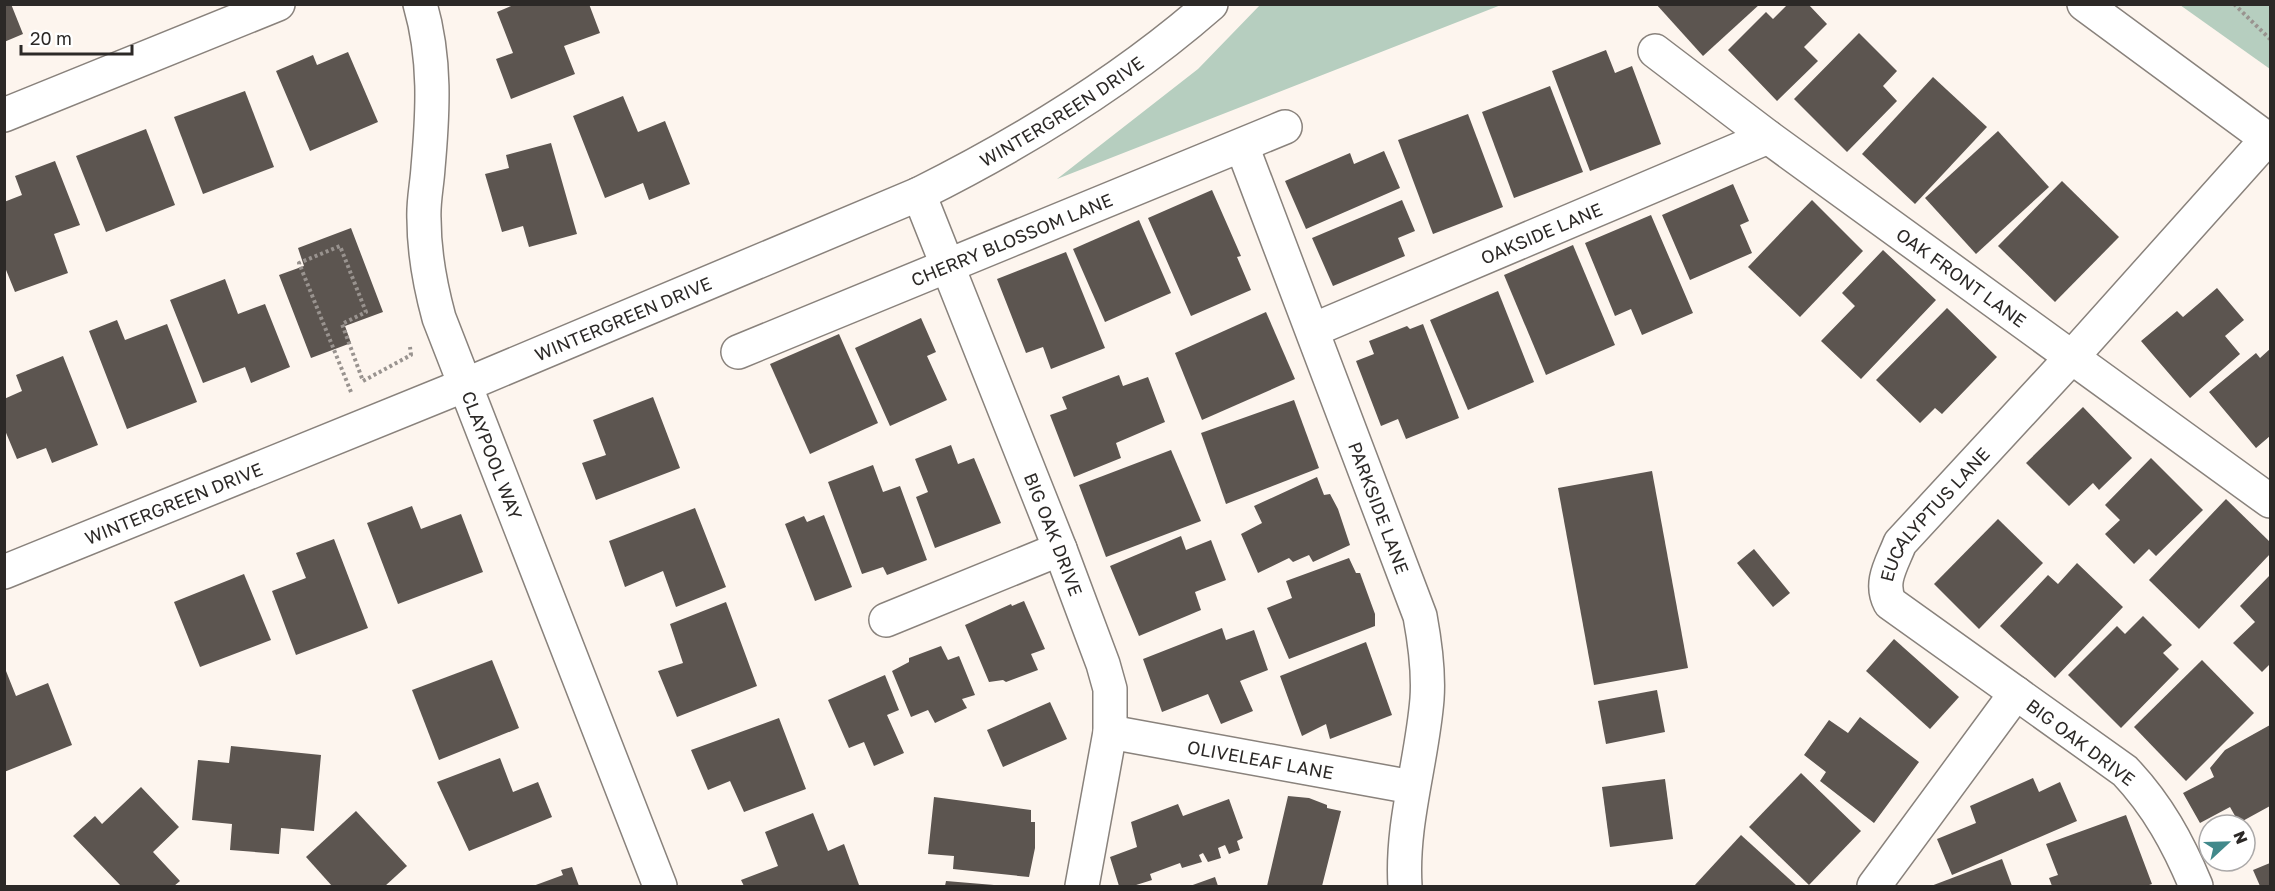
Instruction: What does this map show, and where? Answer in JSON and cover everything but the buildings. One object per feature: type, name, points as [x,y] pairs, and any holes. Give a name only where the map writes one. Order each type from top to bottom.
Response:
[{"type":"street","points":[[4,115],[278,4]]},
{"type":"street","name":"CLAYPOOL WAY","points":[[420,4],[431,55],[433,83],[433,112],[423,216],[427,270],[439,318],[660,886]]},
{"type":"street","name":"WINTERGREEN DRIVE","points":[[4,572],[465,385],[919,194],[977,164],[1061,115],[1110,83],[1211,4]]},
{"type":"street","points":[[2084,4],[2269,140]]},
{"type":"street","name":"OAK FRONT LANE","points":[[1655,51],[1768,137],[2271,501]]},
{"type":"street","name":"CHERRY BLOSSOM LANE","points":[[738,352],[1285,127]]},
{"type":"street","name":"OAKSIDE LANE","points":[[1313,330],[1768,137]]},
{"type":"street","name":"EUCALYPTUS LANE","points":[[2016,693],[1890,603],[1884,592],[1886,579],[1900,543],[2269,140]]},
{"type":"street","name":"PARKSIDE LANE","points":[[1242,146],[1420,616],[1427,665],[1427,696],[1403,861],[1405,886]]},
{"type":"street","name":"BIG OAK DRIVE","points":[[919,194],[1060,549],[1103,664],[1110,689],[1110,732],[1082,886]]},
{"type":"street","points":[[886,620],[1060,549]]},
{"type":"street","points":[[1874,886],[2016,693]]},
{"type":"street","name":"BIG OAK DRIVE","points":[[2016,693],[2125,771],[2140,787],[2172,832],[2196,886]]},
{"type":"street","name":"OLIVELEAF LANE","points":[[1110,732],[1412,788]]},
{"type":"path","points":[[2234,4],[2271,39]]},
{"type":"path","points":[[365,426],[299,263],[340,246],[366,312],[342,324],[363,381],[411,355],[410,343]]},
{"type":"green space","points":[[1261,4],[1501,5],[1057,179],[1198,69]]},
{"type":"green space","points":[[2180,5],[2270,5],[2270,69]]}]
